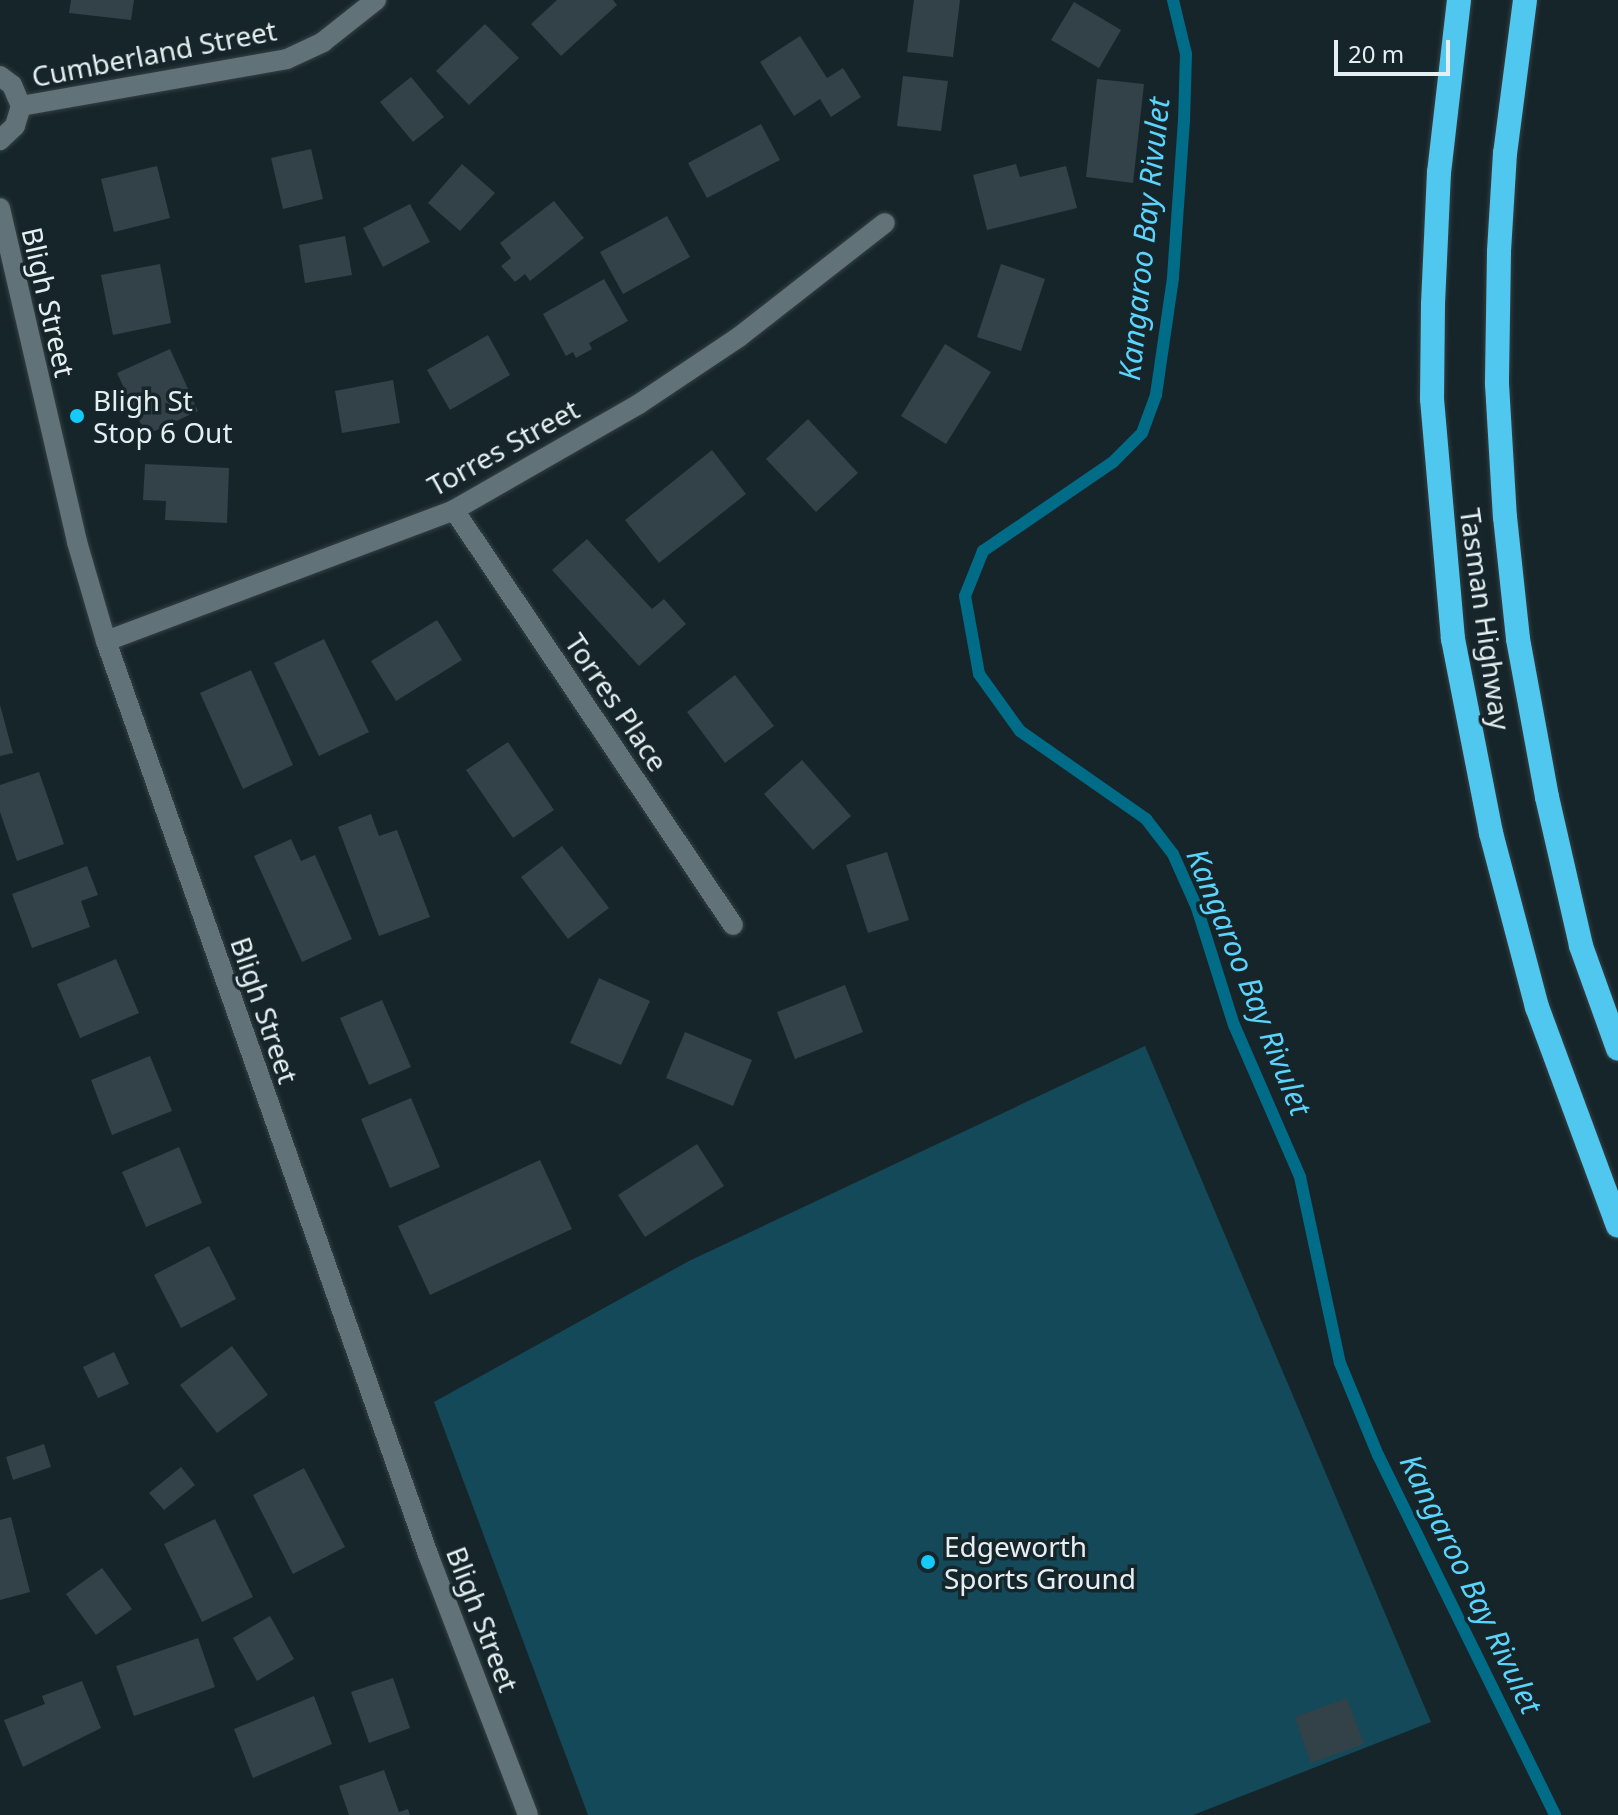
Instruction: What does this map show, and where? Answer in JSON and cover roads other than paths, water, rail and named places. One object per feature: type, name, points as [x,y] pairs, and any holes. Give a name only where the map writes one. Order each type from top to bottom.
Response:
[{"type":"highway","name":"Tasman Highway","points":[[1459,0],[1439,172],[1432,399],[1453,639],[1491,833],[1537,1007],[1618,1226]]},
{"type":"highway","name":"Tasman Highway","points":[[1525,0],[1505,153],[1499,252],[1497,384],[1505,517],[1518,639],[1547,797],[1581,946],[1618,1049]]},
{"type":"street","name":"Cumberland Street","points":[[21,106],[287,59],[323,42],[376,0]]},
{"type":"street","points":[[0,76],[12,85],[21,106],[15,126],[0,140]]},
{"type":"street","name":"Bligh Street","points":[[0,208],[77,542],[106,641],[418,1527],[528,1815]]},
{"type":"street","name":"Torres Street","points":[[106,641],[454,510],[639,404],[739,337],[885,223]]},
{"type":"street","name":"Torres Place","points":[[454,510],[733,925]]},
{"type":"waterway","name":"Kangaroo Bay Rivulet","points":[[1173,0],[1186,54],[1184,120],[1173,278],[1156,395],[1142,433],[1113,462],[983,551],[965,596],[979,674],[1020,731],[1146,819],[1173,854],[1197,908],[1234,1025],[1300,1177],[1340,1363],[1378,1455],[1555,1815]]},
{"type":"place","name":"Bligh St Stop 6 Out","points":[[77,416]]},
{"type":"place","name":"Edgeworth Sports Ground","points":[[928,1562]]}]
